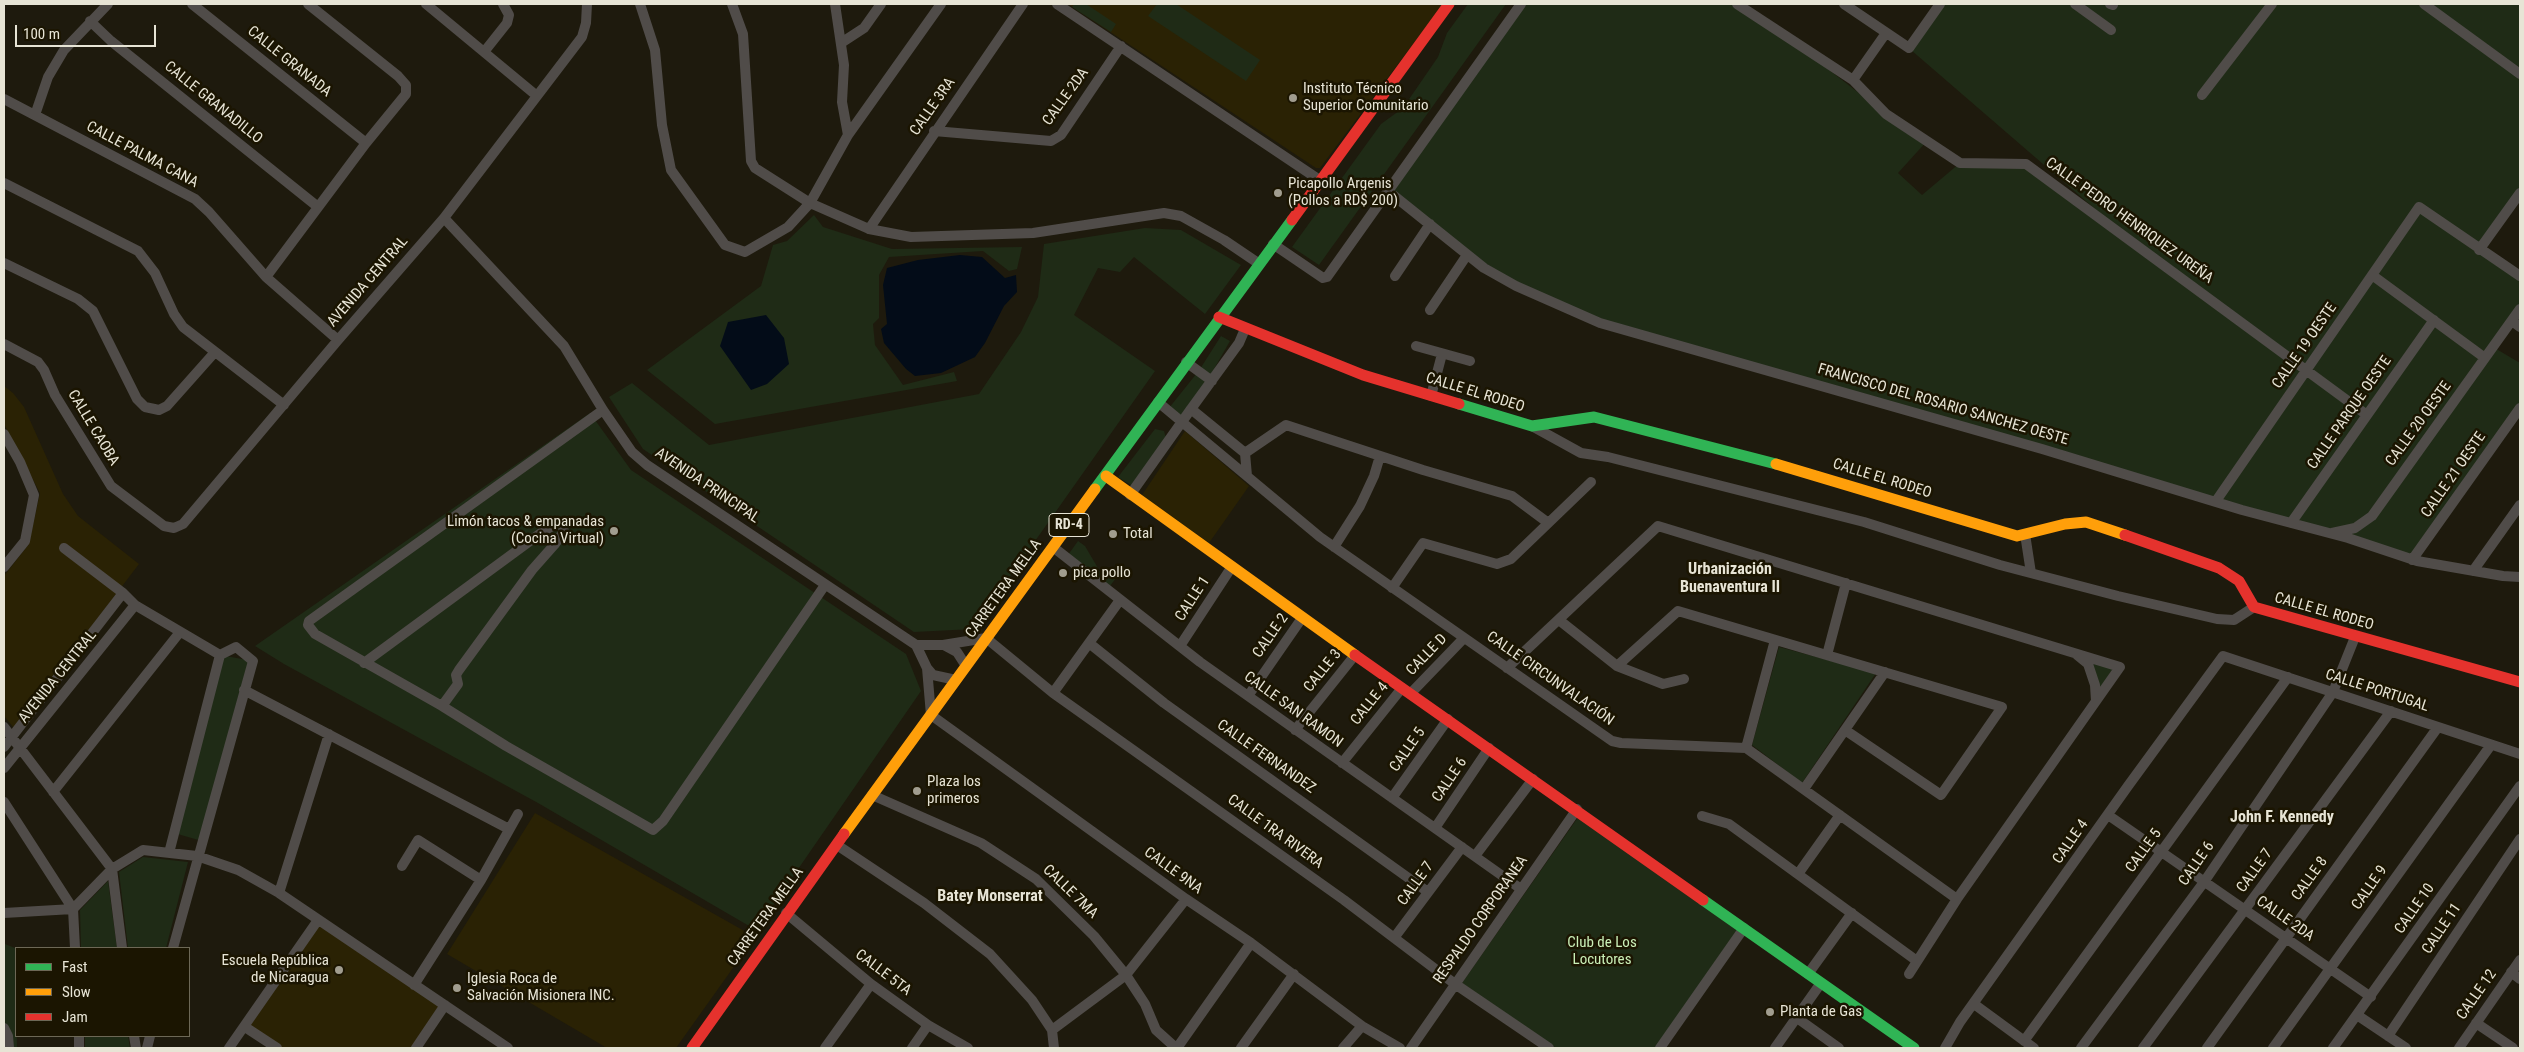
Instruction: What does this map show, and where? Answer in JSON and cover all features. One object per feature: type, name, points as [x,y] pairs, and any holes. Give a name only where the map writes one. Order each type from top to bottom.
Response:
[{"type":"street","points":[[35,115],[48,77],[64,50],[108,4]]},
{"type":"street","name":"CALLE GRANADA","points":[[192,4],[366,143]]},
{"type":"street","points":[[266,277],[366,143],[406,94],[406,85],[398,76],[308,4]]},
{"type":"street","points":[[426,4],[537,96]]},
{"type":"street","points":[[484,52],[506,23],[509,15],[503,4]]},
{"type":"street","name":"AVENIDA CENTRAL","points":[[164,526],[174,528],[183,524],[444,218],[582,37],[586,23],[587,4]]},
{"type":"street","points":[[640,4],[654,50],[662,125],[671,170],[725,245],[745,252],[788,227],[810,203],[848,135],[941,4]]},
{"type":"street","points":[[732,4],[743,34],[751,161],[755,168],[810,203],[869,229],[911,237],[1033,233],[1164,213],[1181,216],[1224,240],[1258,263]]},
{"type":"street","points":[[835,4],[844,65],[842,102],[848,135]]},
{"type":"street","points":[[841,43],[864,28],[881,4]]},
{"type":"street","name":"CALLE 3RA","points":[[869,229],[934,131],[1023,4]]},
{"type":"street","points":[[1057,4],[1321,181]]},
{"type":"street","name":"CARRETERA MELLA","points":[[692,1048],[786,913],[1106,476],[1258,263],[1321,181],[1449,4]]},
{"type":"street","points":[[1273,244],[1325,278],[1521,4]]},
{"type":"street","name":"CALLE PEDRO HENRIQUEZ UREÑA","points":[[1737,4],[1852,80],[1886,114],[1960,163],[2026,164],[2367,415]]},
{"type":"street","points":[[1844,4],[1909,48],[1940,4]]},
{"type":"street","points":[[2075,4],[2111,30]]},
{"type":"street","points":[[2202,95],[2272,4]]},
{"type":"street","points":[[2424,4],[2520,74]]},
{"type":"street","name":"CALLE GRANADILLO","points":[[90,21],[111,41],[318,207]]},
{"type":"street","points":[[1852,80],[1886,33]]},
{"type":"street","name":"CALLE 2DA","points":[[934,131],[1051,141],[1061,135],[1120,46]]},
{"type":"street","name":"CALLE PALMA CANA","points":[[4,99],[195,200],[266,277],[338,340]]},
{"type":"street","points":[[4,184],[138,251],[155,274],[174,314],[183,327],[284,405]]},
{"type":"street","name":"FRANCISCO DEL ROSARIO SANCHEZ OESTE","points":[[1388,191],[1484,268],[1516,286],[1600,323],[2042,448],[2326,534],[2348,538],[2412,560],[2520,577]]},
{"type":"street","points":[[2520,193],[2479,250],[2520,276]]},
{"type":"street","name":"CALLE 19 OESTE","points":[[2216,501],[2419,207],[2479,250]]},
{"type":"street","name":"AVENIDA PRINCIPAL","points":[[444,218],[564,346],[603,410],[632,452],[647,465],[916,646]]},
{"type":"street","points":[[1394,276],[1430,224]]},
{"type":"street","points":[[1430,310],[1467,255]]},
{"type":"street","points":[[4,263],[78,300],[93,311],[130,386],[145,407],[159,410],[167,406],[215,352]]},
{"type":"street","points":[[2372,275],[2485,358]]},
{"type":"street","name":"CALLE 20 OESTE","points":[[2326,534],[2355,528],[2372,516],[2485,358],[2516,324],[2520,309]]},
{"type":"street","name":"CALLE EL RODEO","points":[[1219,317],[1363,375],[1532,426],[1594,417],[1801,470],[2017,536],[2065,524],[2086,522],[2219,568],[2239,581],[2254,607],[2520,682]]},
{"type":"street","name":"CALLE PARQUE OESTE","points":[[2291,523],[2434,320]]},
{"type":"street","points":[[1130,495],[1180,422],[1239,343],[1245,329]]},
{"type":"street","name":"CALLE CAOBA","points":[[4,344],[38,362],[88,452],[111,486],[164,526]]},
{"type":"street","points":[[1416,346],[1470,361]]},
{"type":"street","points":[[1431,396],[1442,354]]},
{"type":"street","points":[[1186,362],[1212,381]]},
{"type":"street","name":"CALLE CIRCUNVALACIÓN","points":[[1158,402],[1334,547],[1617,742],[1746,748]]},
{"type":"street","name":"CALLE 21 OESTE","points":[[2412,560],[2520,408]]},
{"type":"street","points":[[1191,409],[1245,453],[1248,476]]},
{"type":"street","points":[[603,410],[309,621],[308,625],[315,634],[653,830],[663,821],[708,753],[826,585]]},
{"type":"street","points":[[1245,453],[1286,425],[1512,496],[1548,522]]},
{"type":"street","points":[[1532,426],[1581,453],[1608,457],[1864,522],[2031,573],[2217,619],[2234,620],[2254,607]]},
{"type":"street","points":[[4,434],[20,462],[34,496],[25,541],[4,567]]},
{"type":"street","points":[[1334,547],[1360,506],[1374,476],[1380,456]]},
{"type":"street","points":[[1106,476],[1231,568],[1577,809],[1914,1048]]},
{"type":"street","points":[[1392,588],[1423,543],[1497,564],[1511,559],[1591,482]]},
{"type":"street","points":[[2473,571],[2520,505]]},
{"type":"street","points":[[364,663],[545,530],[556,524],[563,526],[564,531],[555,544],[532,570],[459,670],[456,675],[458,684],[442,706]]},
{"type":"street","points":[[1507,668],[1658,526],[2120,667],[1957,899],[1909,974]]},
{"type":"street","points":[[2025,534],[2031,573]]},
{"type":"street","name":"CALLE SAN RAMON","points":[[1053,547],[1180,646],[1248,696],[1521,889]]},
{"type":"street","points":[[64,548],[123,593],[135,605],[220,655]]},
{"type":"street","name":"CALLE 1","points":[[1180,646],[1231,568]]},
{"type":"street","points":[[1827,655],[1846,583]]},
{"type":"street","points":[[4,747],[123,593]]},
{"type":"street","points":[[1053,693],[1120,600]]},
{"type":"street","name":"AVENIDA CENTRAL","points":[[4,768],[135,605]]},
{"type":"street","points":[[1617,666],[1678,611],[2002,706],[1941,795],[1845,730]]},
{"type":"street","name":"CALLE 2","points":[[1248,696],[1302,618]]},
{"type":"street","points":[[1559,620],[1617,666],[1663,684],[1684,679]]},
{"type":"street","points":[[53,792],[180,632]]},
{"type":"street","name":"CALLE 6","points":[[2081,1048],[2204,882],[2333,692],[2355,636]]},
{"type":"street","points":[[956,680],[933,674],[927,668],[916,646],[943,645],[986,638]]},
{"type":"street","name":"CALLE 1RA RIVERA","points":[[986,638],[1053,693],[1455,984],[1549,1048]]},
{"type":"street","name":"CALLE D","points":[[1407,691],[1464,638]]},
{"type":"street","points":[[1775,640],[1746,748],[1957,899]]},
{"type":"street","name":"CALLE FERNANDEZ","points":[[1089,643],[1164,703],[1428,892]]},
{"type":"street","points":[[943,645],[957,652],[966,666]]},
{"type":"street","points":[[169,853],[220,655],[236,647],[253,661],[197,856],[173,947]]},
{"type":"street","points":[[2073,652],[2088,664],[2095,685],[2096,701]]},
{"type":"street","name":"CALLE 3","points":[[1295,730],[1355,655]]},
{"type":"street","name":"CALLE PORTUGAL","points":[[2224,656],[2520,754]]},
{"type":"street","name":"CALLE 4","points":[[1944,1048],[2224,656]]},
{"type":"street","points":[[927,668],[931,715]]},
{"type":"street","points":[[1804,789],[1885,672]]},
{"type":"street","name":"CALLE 5","points":[[2024,1041],[2288,677]]},
{"type":"street","points":[[244,690],[509,829]]},
{"type":"street","name":"CALLE 4","points":[[1342,763],[1407,691]]},
{"type":"street","name":"CALLE 7","points":[[2143,1048],[2391,711]]},
{"type":"street","name":"CALLE 9NA","points":[[931,715],[1186,899],[1294,974],[1362,1026],[1400,1048]]},
{"type":"street","name":"CALLE 5","points":[[1392,798],[1448,719]]},
{"type":"street","points":[[4,727],[112,869],[122,947]]},
{"type":"street","name":"CALLE 8","points":[[2207,1048],[2438,727]]},
{"type":"street","points":[[279,893],[329,734]]},
{"type":"street","name":"CALLE 9","points":[[2273,1048],[2491,744]]},
{"type":"street","name":"CALLE 6","points":[[1435,828],[1489,748]]},
{"type":"street","points":[[1474,856],[1533,779]]},
{"type":"street","name":"CALLE 10","points":[[2333,1048],[2520,786]]},
{"type":"street","name":"CALLE 7MA","points":[[872,795],[981,843],[1036,879],[1094,936],[1126,975],[1145,1004],[1156,1030],[1177,1048]]},
{"type":"street","points":[[4,802],[73,909],[75,947]]},
{"type":"street","name":"RESPALDO CORPORANEA","points":[[1411,1048],[1577,809]]},
{"type":"street","points":[[414,985],[481,880],[518,814]]},
{"type":"street","points":[[1798,874],[1840,815]]},
{"type":"street","points":[[1702,816],[1729,824],[1917,961]]},
{"type":"street","name":"CALLE 2DA","points":[[2108,816],[2371,997]]},
{"type":"street","name":"CALLE 11","points":[[2388,1036],[2520,839]]},
{"type":"street","points":[[402,866],[418,840],[481,880]]},
{"type":"street","points":[[837,845],[924,903],[990,954],[1032,1000],[1052,1030],[1054,1048]]},
{"type":"street","name":"CALLE 7","points":[[1394,938],[1462,847]]},
{"type":"street","points":[[4,913],[73,909],[112,869],[143,850],[197,856],[238,870],[279,893],[508,1048]]},
{"type":"street","points":[[1052,1030],[1126,975],[1186,899]]},
{"type":"street","name":"CALLE 5TA","points":[[786,913],[871,984],[928,1025],[968,1048]]},
{"type":"street","points":[[1808,974],[1852,913]]},
{"type":"street","points":[[229,1048],[318,920]]},
{"type":"street","points":[[1660,1048],[1744,928]]},
{"type":"street","points":[[1177,1048],[1251,943]]},
{"type":"street","name":"CALLE 12","points":[[2459,1048],[2520,960]]},
{"type":"street","points":[[2511,972],[2520,979]]},
{"type":"street","points":[[1241,1048],[1294,974]]},
{"type":"street","points":[[1775,1048],[1821,983]]},
{"type":"street","points":[[826,1048],[871,984]]},
{"type":"street","points":[[1974,1004],[2034,1048]]},
{"type":"street","points":[[416,1048],[445,1005]]},
{"type":"street","points":[[2357,1015],[2402,1047]]},
{"type":"street","points":[[1796,1018],[1840,1048]]},
{"type":"street","points":[[2476,1023],[2512,1048]]},
{"type":"street","points":[[912,1048],[928,1025]]},
{"type":"street","points":[[1343,1048],[1362,1026]]},
{"type":"street","points":[[244,1027],[276,1048]]},
{"type":"street","points":[[4,1028],[8,1036],[9,1048]]},
{"type":"shaded area","name":"Instituto Técnico Superior Comunitario","points":[[1068,4],[1443,4],[1320,168],[1316,168]]},
{"type":"shaded area","points":[[960,255],[982,257],[1005,278],[1016,275],[1017,292],[1004,306],[985,343],[975,357],[941,373],[915,376],[906,369],[884,343],[881,329],[887,324],[883,285],[887,268],[918,260]]},
{"type":"shaded area","points":[[766,315],[784,338],[789,364],[767,384],[751,390],[720,346],[728,322]]},
{"type":"shaded area","points":[[4,386],[13,393],[24,407],[63,494],[78,516],[139,564],[14,728],[4,716],[4,576],[29,544],[40,493],[4,424]]},
{"type":"shaded area","points":[[1185,431],[1249,486],[1209,543],[1142,495]]},
{"type":"shaded area","points":[[535,813],[755,937],[676,1048],[607,1048],[447,954]]},
{"type":"shaded area","name":"Escuela República de Nicaragua","points":[[318,920],[445,1005],[416,1048],[277,1048],[248,1029]]},
{"type":"green space","points":[[1074,4],[1086,4],[1116,24],[1111,32],[1072,7]]},
{"type":"green space","points":[[1157,4],[1176,4],[1260,60],[1246,81],[1148,16]]},
{"type":"green space","points":[[1468,4],[1506,4],[1319,265],[1292,247],[1381,124],[1403,108],[1438,57],[1447,33]]},
{"type":"green space","points":[[1522,4],[1738,4],[1793,42],[1886,114],[1927,141],[1898,173],[1922,195],[1960,163],[2026,164],[2124,234],[1911,50],[1945,4],[2423,4],[2520,75],[2520,193],[2479,250],[2520,276],[2520,309],[2493,347],[2520,363],[2520,409],[2417,561],[1600,323],[1516,286],[1388,191]]},
{"type":"green space","points":[[2425,4],[2520,4],[2520,74]]},
{"type":"green space","points":[[814,215],[823,227],[892,249],[1022,247],[1017,269],[1009,271],[983,251],[889,257],[879,275],[879,318],[873,324],[875,345],[903,385],[954,372],[957,381],[715,424],[647,370],[761,286],[773,245],[787,241]]},
{"type":"green space","points":[[1145,228],[1181,230],[1241,265],[1205,314],[1134,257],[1120,272],[1098,268],[1074,315],[1155,371],[973,629],[914,632],[643,449],[609,397],[632,383],[709,445],[979,394],[1021,332],[1038,297],[1044,244]]},
{"type":"green space","points":[[1221,336],[1230,341],[1210,376],[1200,369]]},
{"type":"green space","points":[[1197,373],[1207,380],[1180,417],[1169,408]]},
{"type":"green space","points":[[590,413],[631,470],[906,654],[921,691],[756,930],[538,803],[284,664],[255,646]]},
{"type":"green space","points":[[1155,429],[1164,431],[1166,438],[1132,486],[1118,477]]},
{"type":"green space","points":[[1078,541],[1085,546],[1102,575],[1116,578],[1110,586],[1068,555]]},
{"type":"green space","points":[[1779,647],[1876,673],[1802,783],[1752,745]]},
{"type":"green space","points":[[220,655],[253,661],[202,841],[174,833]]},
{"type":"green space","points":[[2090,663],[2114,667],[2097,694]]},
{"type":"green space","name":"Club de Los Locutores","points":[[1579,816],[1738,929],[1655,1048],[1556,1048],[1462,983]]},
{"type":"green space","points":[[143,857],[188,862],[166,947],[128,947],[119,872]]},
{"type":"green space","points":[[108,881],[117,947],[81,947],[80,910]]},
{"type":"green space","points":[[5,944],[15,948],[15,1037],[17,1037],[17,1048],[4,1048]]},
{"type":"green space","points":[[85,1037],[128,1037],[130,1048],[85,1048]]},
{"type":"traffic: fast","points":[[1095,489],[1292,220]]},
{"type":"traffic: fast","points":[[1459,404],[1532,426],[1594,417],[1776,464]]},
{"type":"traffic: fast","points":[[1703,900],[1914,1048]]},
{"type":"traffic: slow","points":[[1776,464],[2017,536],[2065,524],[2086,522],[2125,535]]},
{"type":"traffic: slow","points":[[1106,476],[1355,655]]},
{"type":"traffic: slow","points":[[844,834],[1095,489]]},
{"type":"traffic: jam","points":[[1292,220],[1449,4]]},
{"type":"traffic: jam","points":[[1219,317],[1363,375],[1459,404]]},
{"type":"traffic: jam","points":[[2125,535],[2219,568],[2239,581],[2254,607],[2520,682]]},
{"type":"traffic: jam","points":[[1355,655],[1703,900]]},
{"type":"traffic: jam","points":[[692,1048],[844,834]]},
{"type":"place","name":"Instituto Técnico Superior Comunitario","points":[[1293,98]]},
{"type":"place","name":"Picapollo Argenis (Pollos a RD$ 200)","points":[[1278,193]]},
{"type":"place","name":"Limón tacos & empanadas (Cocina Virtual)","points":[[614,531]]},
{"type":"place","name":"Total","points":[[1113,534]]},
{"type":"place","name":"pica pollo","points":[[1063,573]]},
{"type":"place","name":"Plaza los primeros","points":[[917,791]]},
{"type":"place","name":"Escuela República de Nicaragua","points":[[339,970]]},
{"type":"place","name":"Iglesia Roca de Salvación Misionera INC.","points":[[457,988]]},
{"type":"place","name":"Planta de Gas","points":[[1770,1012]]},
{"type":"district","name":"Urbanización Buenaventura II","points":[[1730,579]]},
{"type":"district","name":"John F. Kennedy","points":[[2282,818]]},
{"type":"district","name":"Batey Monserrat","points":[[990,897]]}]
